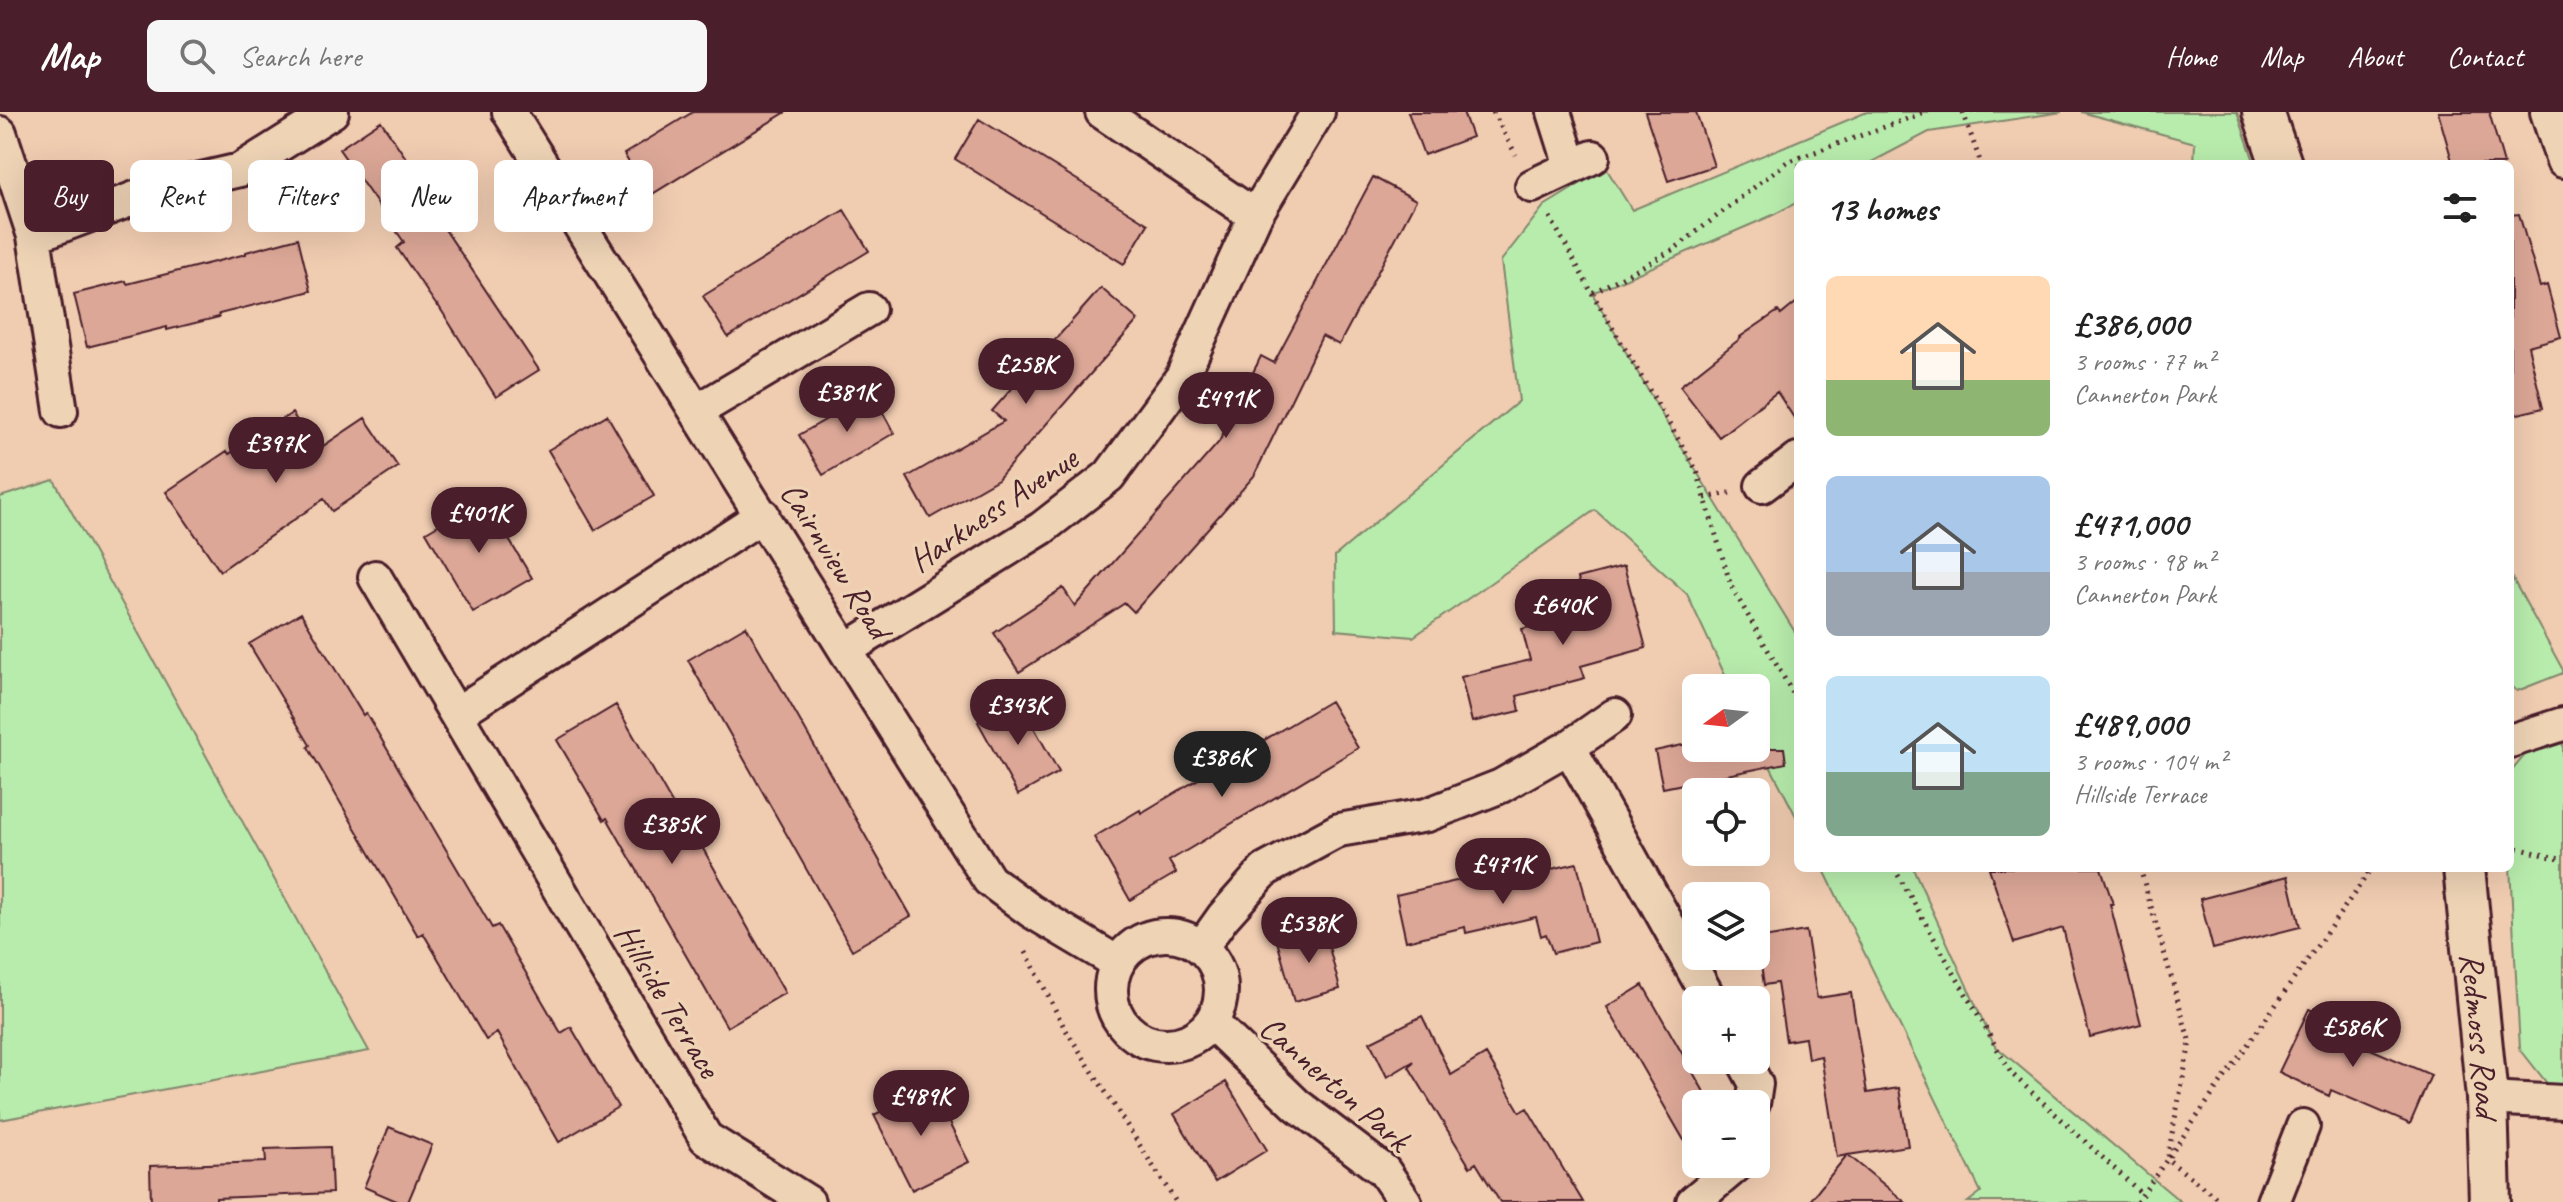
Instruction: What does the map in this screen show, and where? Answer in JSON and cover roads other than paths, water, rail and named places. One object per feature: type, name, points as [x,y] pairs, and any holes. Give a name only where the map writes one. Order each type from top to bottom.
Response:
[{"type":"street","points":[[34,236],[162,188],[240,170],[332,112]]},
{"type":"street","name":"Cairnview Road","points":[[509,112],[989,880],[1031,911],[1118,963]]},
{"type":"street","points":[[1102,112],[1255,216]]},
{"type":"street","name":"Harkness Avenue","points":[[847,649],[1042,528],[1109,476],[1182,377],[1255,216],[1318,112]]},
{"type":"street","points":[[1532,186],[1582,161],[1554,112]]},
{"type":"street","points":[[2263,112],[2280,160]]},
{"type":"street","points":[[2547,112],[2563,161]]},
{"type":"street","points":[[0,133],[34,236],[61,411]]},
{"type":"street","points":[[697,411],[869,309]]},
{"type":"street","points":[[1762,486],[1794,462]]},
{"type":"street","points":[[456,714],[763,515]]},
{"type":"street","name":"Hillside Terrace","points":[[375,577],[706,1138],[808,1202]]},
{"type":"street","points":[[1118,963],[1131,948],[1157,936],[1185,938],[1201,948],[1223,917],[1265,870],[1339,830],[1427,815],[1501,786],[1569,747],[1615,715]]},
{"type":"street","points":[[2514,740],[2563,724]]},
{"type":"street","points":[[1569,747],[1702,986]]},
{"type":"street","name":"Redmoss Road","points":[[2464,872],[2487,1098],[2490,1202]]},
{"type":"street","name":"Cannerton Park","points":[[1118,963],[1112,980],[1112,999],[1117,1017],[1129,1031],[1145,1042],[1163,1046],[1181,1044],[1198,1036],[1212,1023],[1219,1008],[1222,992],[1220,975],[1213,960],[1201,948]]},
{"type":"street","name":"Cannerton Park","points":[[1212,1023],[1297,1105],[1384,1171],[1405,1202]]},
{"type":"street","points":[[2487,1098],[2563,1102]]},
{"type":"street","points":[[2273,1202],[2303,1126]]},
{"type":"street","points":[[1693,1202],[1721,1178]]}]
